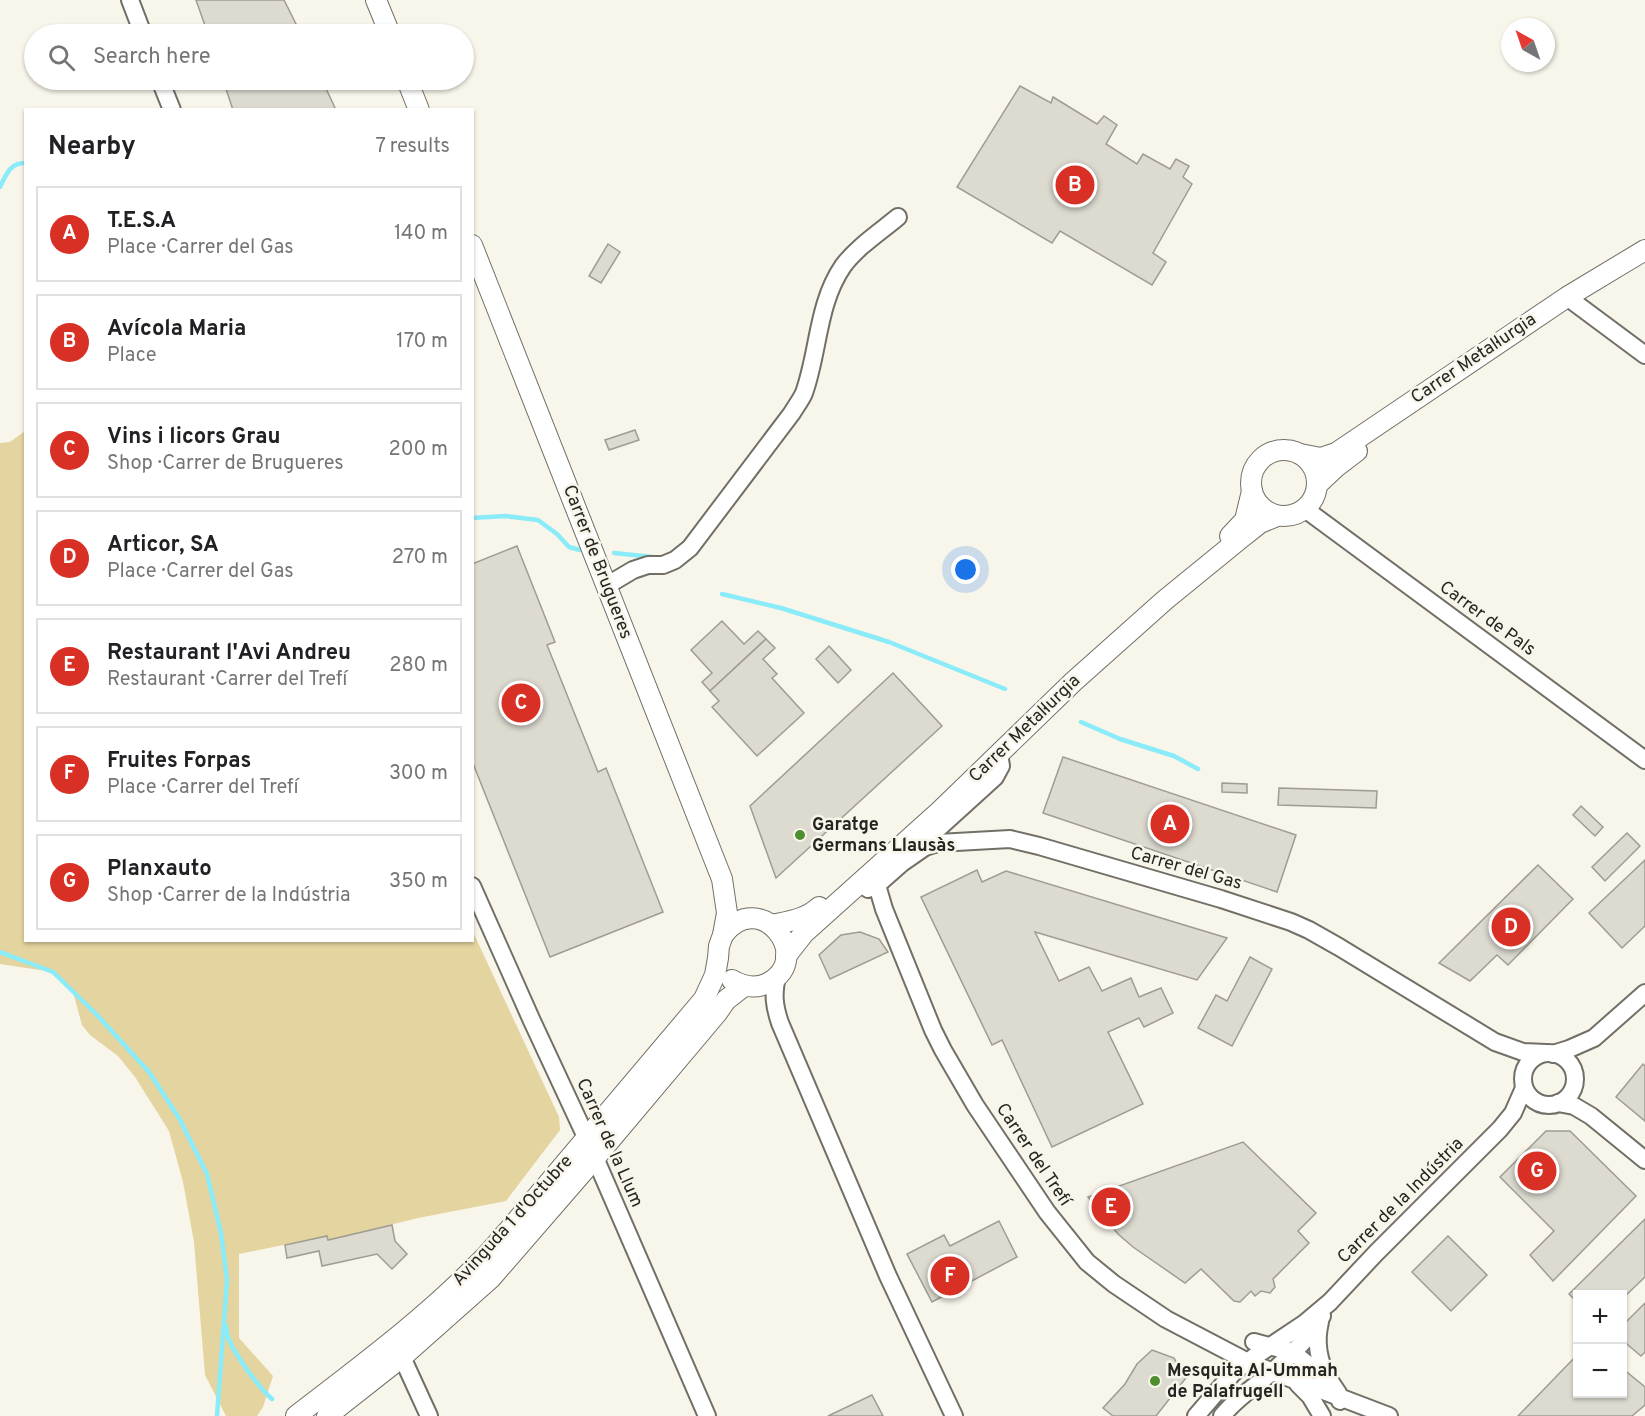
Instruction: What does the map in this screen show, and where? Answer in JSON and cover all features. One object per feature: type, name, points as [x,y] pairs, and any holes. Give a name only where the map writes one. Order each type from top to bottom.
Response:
[{"type":"main road","points":[[376,0],[386,24]]},
{"type":"main road","points":[[411,90],[418,108]]},
{"type":"main road","name":"Carrer de Brugueres","points":[[474,250],[722,879]]},
{"type":"main road","name":"Carrer Metal·lurgia","points":[[1318,484],[1362,448],[1645,250]]},
{"type":"main road","name":"Carrer Metal·lurgia","points":[[1300,454],[1321,458],[1336,453],[1572,300],[1645,263]]},
{"type":"main road","points":[[1282,450],[1300,454],[1308,459],[1317,475],[1318,484],[1314,498],[1305,509],[1292,516],[1277,516],[1259,506],[1252,491],[1251,482],[1257,464],[1264,457],[1282,450]]},
{"type":"main road","name":"Carrer Metal·lurgia","points":[[767,922],[800,919],[817,909],[1146,604],[1229,537],[1245,520],[1252,491]]},
{"type":"main road","name":"Carrer Metal·lurgia","points":[[786,956],[804,933],[940,811],[1073,682],[1165,600],[1241,538],[1260,524],[1277,516]]},
{"type":"main road","points":[[718,958],[732,980],[746,986],[761,985],[777,976],[786,956],[785,942],[778,930],[743,904],[722,879]]},
{"type":"main road","points":[[722,879],[727,913],[719,946],[710,1006],[726,1000],[746,986]]},
{"type":"main road","points":[[723,935],[731,926],[742,920],[767,922]]},
{"type":"main road","name":"Avinguda 1 d'Octubre","points":[[327,1416],[396,1350],[446,1295],[478,1265],[586,1137],[710,1006]]},
{"type":"main road","name":"Avinguda 1 d'Octubre","points":[[296,1416],[396,1350],[491,1278],[595,1158],[710,1006]]},
{"type":"street","points":[[130,0],[139,24]]},
{"type":"street","points":[[164,90],[171,108]]},
{"type":"street","points":[[606,586],[633,570],[663,565],[675,560],[690,548],[792,413],[803,395],[823,309],[831,287],[844,264],[898,217]]},
{"type":"street","points":[[1572,300],[1645,355]]},
{"type":"street","name":"Carrer de Pals","points":[[1305,509],[1645,759]]},
{"type":"street","points":[[925,847],[931,835],[994,777],[1001,766],[999,754]]},
{"type":"street","name":"Carrer del Gas","points":[[849,893],[877,885],[925,847],[938,843],[1010,839],[1261,911],[1291,922],[1309,930],[1495,1042],[1523,1052],[1550,1053]]},
{"type":"street","name":"Carrer del Trefí","points":[[877,885],[884,909],[943,1050],[975,1105],[1047,1212],[1087,1262],[1114,1284],[1166,1319],[1208,1341],[1250,1352],[1259,1360]]},
{"type":"street","name":"Carrer de la Llum","points":[[474,890],[586,1137],[707,1416]]},
{"type":"street","points":[[777,976],[773,993],[780,1023],[888,1276],[954,1416]]},
{"type":"street","points":[[746,986],[780,1023]]},
{"type":"street","points":[[1645,993],[1594,1038],[1569,1049],[1534,1058],[1525,1067],[1523,1084],[1532,1099],[1551,1104],[1574,1106],[1591,1116],[1645,1160]]},
{"type":"street","points":[[1551,1104],[1567,1098],[1594,1038]]},
{"type":"street","name":"Carrer del Gas","points":[[1495,1042],[1517,1068],[1523,1084]]},
{"type":"street","points":[[1550,1053],[1565,1059],[1572,1069],[1584,1107],[1591,1116]]},
{"type":"street","name":"Carrer de la Indústria","points":[[1500,1129],[1517,1106],[1523,1084]]},
{"type":"street","name":"Carrer de la Indústria","points":[[1196,1416],[1223,1383],[1312,1321],[1376,1253],[1500,1129],[1517,1116],[1551,1104]]},
{"type":"street","points":[[1312,1321],[1317,1331],[1317,1350],[1323,1369],[1336,1388],[1342,1406]]},
{"type":"street","name":"Carrer de la Indústria","points":[[1259,1360],[1292,1352],[1309,1335],[1312,1321]]},
{"type":"street","points":[[1208,1341],[1224,1353],[1227,1360],[1227,1372],[1223,1383]]},
{"type":"street","points":[[396,1350],[429,1416]]},
{"type":"street","points":[[1259,1360],[1292,1352],[1330,1381]]},
{"type":"street","points":[[1259,1360],[1342,1406],[1389,1416]]},
{"type":"street","points":[[1220,1416],[1229,1400],[1255,1373],[1259,1360]]},
{"type":"street","points":[[1291,1379],[1310,1396],[1322,1416]]},
{"type":"shaded area","points":[[24,432],[24,942],[474,942],[474,934],[559,1117],[560,1130],[506,1201],[418,1218],[328,1240],[327,1236],[239,1254],[239,1338],[273,1376],[263,1407],[257,1416],[226,1416],[205,1375],[194,1242],[183,1182],[169,1131],[135,1077],[118,1056],[90,1035],[82,1025],[73,992],[53,972],[0,964],[0,443],[10,442]]},
{"type":"building","points":[[196,0],[284,0],[296,24],[204,24]]},
{"type":"building","points":[[1020,86],[1051,103],[1053,97],[1097,124],[1104,116],[1117,125],[1106,144],[1137,164],[1143,154],[1170,169],[1176,159],[1189,166],[1183,177],[1192,184],[1153,253],[1166,262],[1152,285],[1060,231],[1052,243],[957,187]]},
{"type":"building","points":[[226,90],[327,90],[335,108],[232,108]]},
{"type":"building","points":[[608,244],[620,252],[601,283],[589,276]]},
{"type":"building","points":[[635,430],[639,440],[609,450],[605,440]]},
{"type":"building","points":[[517,546],[555,642],[547,645],[598,772],[606,768],[663,912],[550,957],[474,766],[474,563]]},
{"type":"building","points":[[722,621],[744,644],[758,631],[766,639],[710,691],[702,682],[712,673],[691,650]]},
{"type":"building","points":[[766,639],[775,648],[763,659],[777,674],[772,678],[804,713],[757,756],[712,707],[719,701],[710,691]]},
{"type":"building","points":[[829,646],[851,670],[838,683],[816,659]]},
{"type":"building","points":[[893,673],[942,726],[776,878],[750,806]]},
{"type":"building","points":[[1063,757],[1296,835],[1277,892],[1043,813]]},
{"type":"building","points":[[1222,783],[1247,784],[1247,793],[1222,792]]},
{"type":"building","points":[[1279,788],[1377,791],[1376,808],[1278,805]]},
{"type":"building","points":[[1581,806],[1603,827],[1595,836],[1573,815]]},
{"type":"building","points":[[1627,833],[1640,846],[1605,881],[1592,867]]},
{"type":"building","points":[[1645,860],[1645,926],[1622,948],[1589,913]]},
{"type":"building","points":[[1538,865],[1573,899],[1508,965],[1497,955],[1470,981],[1439,963]]},
{"type":"building","points":[[977,870],[982,882],[1006,871],[1227,938],[1197,980],[1035,932],[1059,981],[1089,967],[1102,991],[1131,978],[1139,997],[1161,988],[1173,1013],[1144,1027],[1139,1018],[1108,1032],[1143,1104],[1052,1147],[1002,1040],[992,1045],[921,897]]},
{"type":"building","points":[[860,932],[879,939],[888,952],[830,979],[819,955],[841,935]]},
{"type":"building","points":[[1250,957],[1272,969],[1232,1046],[1198,1028],[1216,995],[1227,1001]]},
{"type":"building","points":[[1643,1064],[1645,1066],[1645,1121],[1616,1097]]},
{"type":"building","points":[[1546,1131],[1570,1131],[1636,1196],[1553,1281],[1530,1255],[1554,1231],[1500,1177]]},
{"type":"building","points":[[1243,1142],[1316,1213],[1298,1231],[1309,1243],[1273,1279],[1275,1287],[1270,1293],[1261,1291],[1255,1296],[1251,1291],[1240,1302],[1234,1301],[1201,1269],[1185,1283],[1118,1234],[1088,1197]]},
{"type":"building","points":[[1645,1219],[1645,1277],[1627,1294],[1627,1290],[1573,1290]]},
{"type":"building","points":[[999,1221],[1017,1257],[932,1302],[907,1254],[944,1235],[950,1246]]},
{"type":"building","points":[[392,1225],[395,1241],[407,1254],[392,1269],[377,1254],[322,1266],[319,1251],[287,1258],[285,1245],[327,1236],[328,1240]]},
{"type":"building","points":[[1448,1236],[1487,1275],[1451,1311],[1412,1272]]},
{"type":"building","points":[[1645,1303],[1645,1352],[1641,1356],[1627,1344],[1627,1321]]},
{"type":"building","name":"Mesquita Al-Ummah de Palafrugell","points":[[1152,1350],[1174,1358],[1186,1378],[1156,1416],[1113,1416],[1103,1408],[1125,1384],[1137,1364]]},
{"type":"building","points":[[1573,1359],[1573,1398],[1627,1398],[1627,1372],[1645,1387],[1645,1405],[1632,1416],[1518,1416]]},
{"type":"building","points":[[872,1395],[883,1416],[828,1416]]},
{"type":"waterway","points":[[0,187],[12,167],[24,163]]},
{"type":"waterway","points":[[474,518],[505,516],[538,520],[557,534],[569,547],[580,550]]},
{"type":"waterway","points":[[614,553],[653,557]]},
{"type":"waterway","points":[[722,594],[781,608],[889,642],[1005,689]]},
{"type":"waterway","points":[[1081,722],[1120,739],[1174,756],[1198,769]]},
{"type":"waterway","points":[[0,952],[53,972],[97,1015],[149,1072],[179,1118],[207,1174],[221,1233],[227,1280],[217,1416]]},
{"type":"waterway","points":[[226,1326],[228,1338],[237,1354],[272,1399]]},
{"type":"place","name":"Avícola Maria","points":[[1075,185]]},
{"type":"place","name":"Vins i licors Grau","points":[[521,703]]},
{"type":"place","name":"T.E.S.A","points":[[1170,824]]},
{"type":"place","name":"Garatge Germans Llausàs","points":[[800,835]]},
{"type":"place","name":"Articor, SA","points":[[1511,927]]},
{"type":"place","name":"Planxauto","points":[[1537,1171]]},
{"type":"place","name":"Restaurant l'Avi Andreu","points":[[1111,1207]]},
{"type":"place","name":"Fruites Forpas","points":[[950,1276]]},
{"type":"place","name":"Mesquita Al-Ummah de Palafrugell","points":[[1155,1381]]}]
